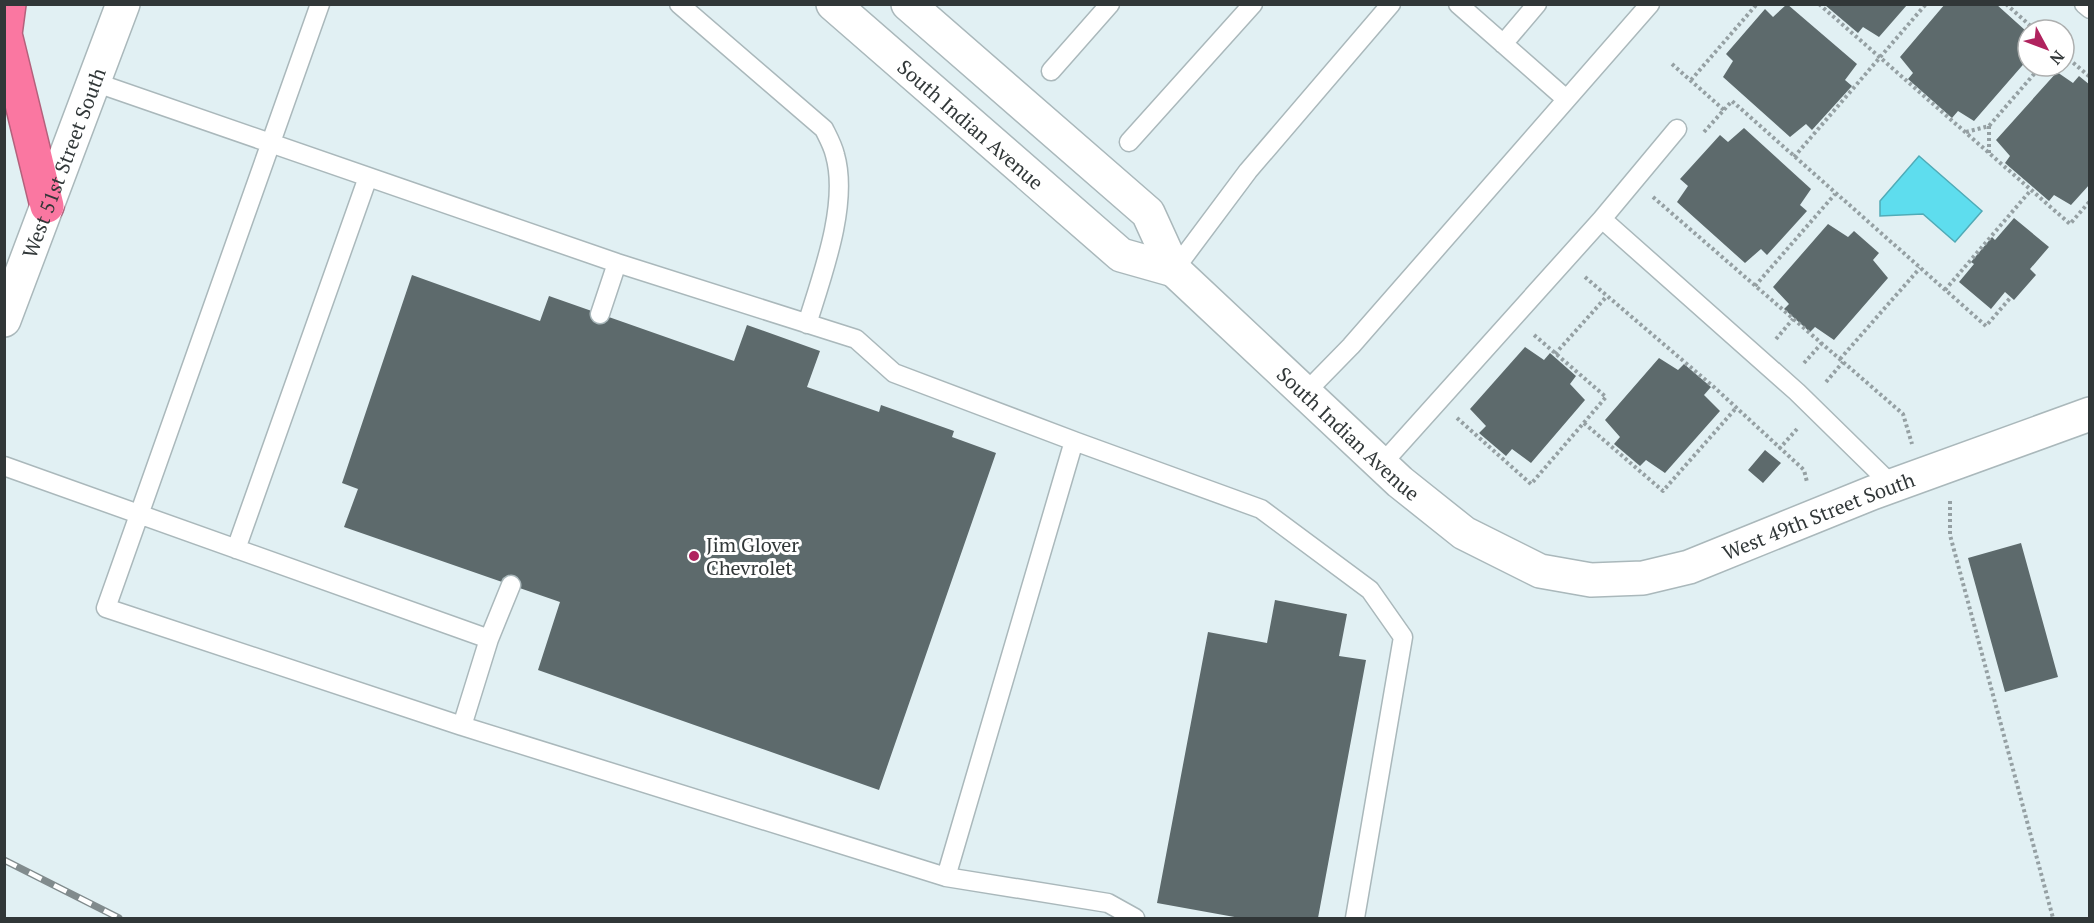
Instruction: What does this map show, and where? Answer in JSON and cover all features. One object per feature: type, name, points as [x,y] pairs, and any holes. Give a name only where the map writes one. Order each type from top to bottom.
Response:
[{"type":"highway","points":[[9,4],[5,34],[47,206]]},
{"type":"street","name":"West 51st Street South","points":[[4,320],[123,4]]},
{"type":"street","name":"South Indian Avenue","points":[[833,4],[1121,255],[1174,270]]},
{"type":"street","name":"South Indian Avenue","points":[[908,4],[1148,213],[1174,270],[1381,465],[1464,533],[1540,571]]},
{"type":"street","name":"West 49th Street South","points":[[1540,571],[1591,580],[1643,578],[1689,567],[1893,486],[2090,414]]},
{"type":"lane","points":[[320,4],[106,608],[462,726],[946,877],[1108,903],[1135,918]]},
{"type":"lane","points":[[679,4],[824,129],[836,156],[834,234],[807,324]]},
{"type":"lane","points":[[1051,71],[1110,4]]},
{"type":"lane","points":[[1129,142],[1253,4]]},
{"type":"lane","points":[[1174,270],[1248,171],[1391,4]]},
{"type":"lane","points":[[1458,4],[1566,99]]},
{"type":"lane","points":[[1503,44],[1537,4]]},
{"type":"lane","points":[[1305,393],[1351,346],[1650,4]]},
{"type":"lane","points":[[2084,4],[2090,9]]},
{"type":"lane","points":[[94,82],[617,263],[856,339],[894,372],[1261,509],[1370,590],[1403,637],[1355,918]]},
{"type":"lane","points":[[1381,465],[1602,219],[1677,129]]},
{"type":"lane","points":[[236,549],[368,177]]},
{"type":"lane","points":[[1602,219],[1797,392],[1893,486]]},
{"type":"lane","points":[[600,314],[617,263]]},
{"type":"lane","points":[[946,877],[1074,441]]},
{"type":"lane","points":[[4,466],[489,639]]},
{"type":"lane","points":[[462,726],[489,639],[511,585]]},
{"type":"path","points":[[1690,80],[1757,4]]},
{"type":"path","points":[[1819,4],[2070,224],[2090,201]]},
{"type":"path","points":[[1794,157],[1926,4]]},
{"type":"path","points":[[2006,4],[2022,18]]},
{"type":"path","points":[[1672,64],[1724,110]]},
{"type":"path","points":[[2076,66],[2090,77]]},
{"type":"path","points":[[1965,132],[1989,126],[2031,78]]},
{"type":"path","points":[[1701,135],[1732,101],[1986,326],[2011,297]]},
{"type":"path","points":[[1989,126],[1989,153]]},
{"type":"path","points":[[1945,290],[2031,190]]},
{"type":"path","points":[[1647,192],[1903,414],[1912,444]]},
{"type":"path","points":[[1755,286],[1836,194]]},
{"type":"path","points":[[1840,359],[1920,268]]},
{"type":"path","points":[[1582,275],[1804,470],[1807,482]]},
{"type":"path","points":[[1555,354],[1606,296]]},
{"type":"path","points":[[1457,418],[1531,484],[1606,397],[1531,333]]},
{"type":"path","points":[[1584,423],[1663,491],[1736,408]]},
{"type":"path","points":[[1942,468],[1950,501],[1950,535],[2053,918]]},
{"type":"water","points":[[1919,156],[1982,211],[1955,242],[1923,214],[1880,216],[1880,201]]},
{"type":"building","points":[[1787,4],[1857,64],[1845,80],[1852,86],[1812,130],[1806,124],[1790,137],[1723,77],[1733,61],[1726,54],[1765,9],[1773,17]]},
{"type":"building","points":[[1945,4],[1996,4],[2016,22],[2016,73],[1974,121],[1958,111],[1952,118],[1908,79],[1913,73],[1900,57]]},
{"type":"building","points":[[1825,5],[1907,5],[1879,37],[1863,27],[1858,33]]},
{"type":"building","points":[[2079,76],[2090,85],[2090,184],[2071,205],[2054,195],[2049,201],[2005,163],[2010,156],[1996,140],[2052,78],[2066,78],[2073,83]]},
{"type":"building","points":[[1744,128],[1811,189],[1800,205],[1807,211],[1767,255],[1761,249],[1745,263],[1677,202],[1688,186],[1680,179],[1720,135],[1728,142]]},
{"type":"building","points":[[2014,218],[2049,247],[2030,269],[2036,275],[2014,300],[2005,292],[1991,309],[1959,282],[1974,264],[1971,262],[1992,237],[1995,240]]},
{"type":"building","points":[[1828,224],[1848,237],[1854,231],[1879,253],[1873,260],[1888,278],[1834,340],[1815,327],[1810,332],[1784,309],[1789,304],[1773,287]]},
{"type":"building","name":"Jim Glover Chevrolet","points":[[412,275],[540,321],[549,296],[734,361],[747,325],[820,351],[807,387],[879,412],[881,405],[954,431],[952,437],[996,453],[879,790],[538,670],[560,602],[344,527],[358,489],[342,483]]},
{"type":"building","points":[[1525,347],[1544,360],[1550,353],[1576,376],[1570,384],[1585,400],[1531,463],[1512,449],[1506,456],[1479,433],[1486,426],[1470,409]]},
{"type":"building","points":[[1659,358],[1678,370],[1684,364],[1711,387],[1704,395],[1720,411],[1665,473],[1646,460],[1640,466],[1614,444],[1620,437],[1605,420]]},
{"type":"building","points":[[1765,450],[1781,463],[1763,483],[1748,470]]},
{"type":"building","points":[[2021,543],[2058,677],[2005,692],[1968,558]]},
{"type":"building","points":[[1275,600],[1347,614],[1339,656],[1366,660],[1318,918],[1240,918],[1157,903],[1208,632],[1267,643]]},
{"type":"railway","points":[[4,860],[119,918]]},
{"type":"place","name":"Jim Glover Chevrolet","points":[[694,556]]}]
